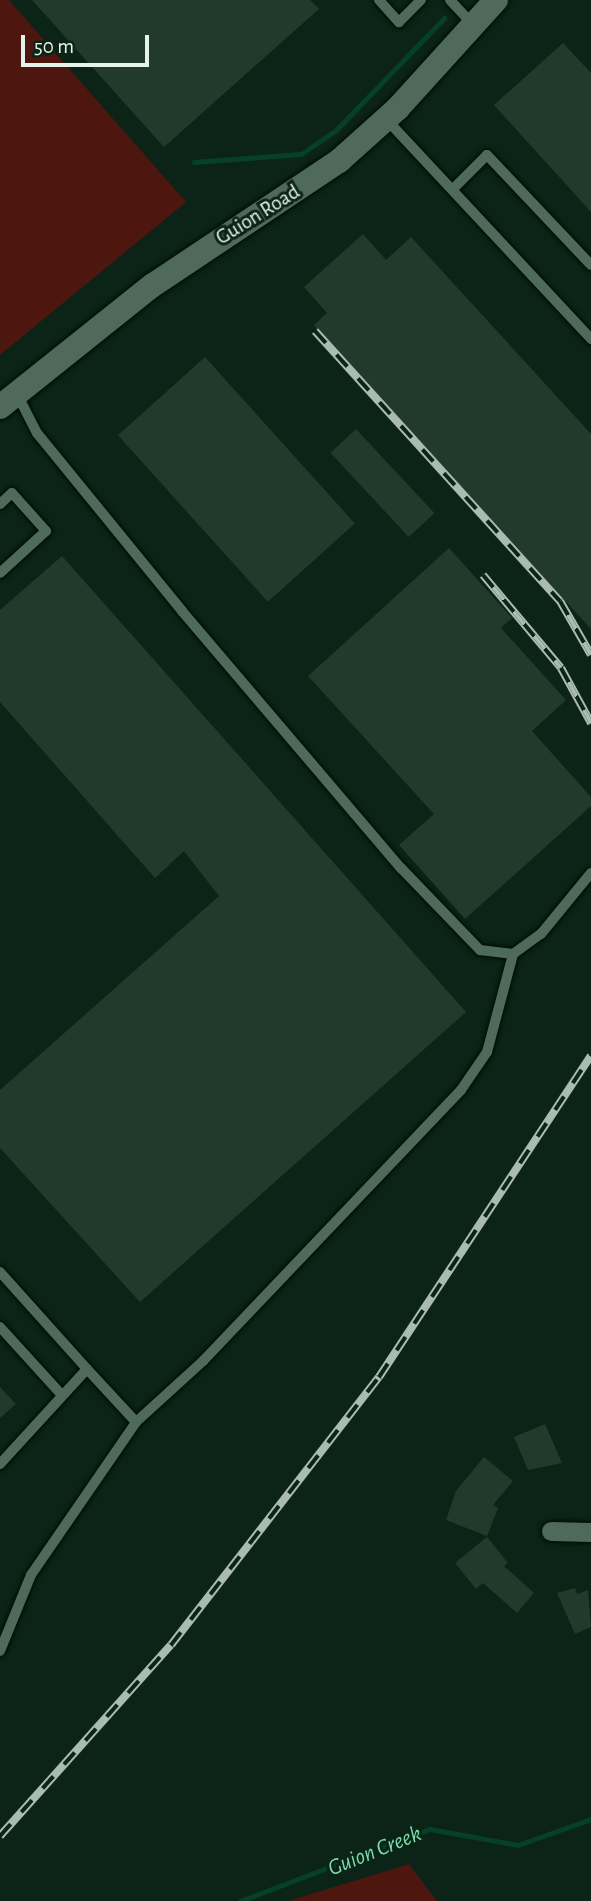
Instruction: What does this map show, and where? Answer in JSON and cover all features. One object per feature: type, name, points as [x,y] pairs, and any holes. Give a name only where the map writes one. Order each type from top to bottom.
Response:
[{"type":"street","name":"Guion Road","points":[[8,400],[153,285],[313,180],[386,119],[496,0]]},
{"type":"street","points":[[551,1531],[591,1532]]},
{"type":"lane","points":[[379,0],[399,22],[421,0]]},
{"type":"lane","points":[[450,0],[474,25]]},
{"type":"lane","points":[[386,119],[591,339]]},
{"type":"lane","points":[[453,189],[487,155],[591,265]]},
{"type":"lane","points":[[8,400],[401,868],[480,950],[513,954]]},
{"type":"lane","points":[[0,504],[12,493],[46,531],[0,573]]},
{"type":"lane","points":[[0,1651],[31,1575],[136,1422],[203,1361],[461,1090],[487,1052],[513,954],[541,934],[591,873]]},
{"type":"lane","points":[[0,1272],[136,1422]]},
{"type":"lane","points":[[0,1326],[61,1394]]},
{"type":"lane","points":[[0,1464],[61,1394],[88,1369]]},
{"type":"shaded area","points":[[0,0],[9,0],[186,202],[0,355]]},
{"type":"shaded area","points":[[409,1864],[437,1901],[289,1901],[295,1899]]},
{"type":"building","points":[[32,0],[310,0],[319,9],[164,147]]},
{"type":"building","points":[[563,43],[591,73],[591,212],[494,105]]},
{"type":"building","points":[[363,234],[386,260],[411,237],[591,434],[591,629],[314,325],[327,313],[304,287]]},
{"type":"building","points":[[205,357],[355,523],[268,602],[118,435]]},
{"type":"building","points":[[356,429],[434,513],[409,537],[330,453]]},
{"type":"building","points":[[449,548],[512,618],[501,628],[566,700],[532,731],[591,797],[591,806],[465,919],[399,845],[434,814],[308,676]]},
{"type":"building","points":[[62,556],[466,1012],[140,1302],[0,1148],[0,1090],[219,896],[184,851],[155,878],[0,702],[0,610]]},
{"type":"building","points":[[0,1387],[16,1404],[0,1418]]},
{"type":"building","points":[[545,1424],[562,1463],[528,1470],[514,1437]]},
{"type":"building","points":[[484,1457],[513,1481],[493,1505],[498,1508],[487,1536],[446,1520],[456,1491]]},
{"type":"building","points":[[487,1537],[508,1563],[504,1566],[534,1593],[517,1613],[483,1583],[476,1589],[455,1563]]},
{"type":"building","points":[[575,1588],[577,1594],[588,1590],[591,1627],[575,1634],[557,1593]]},
{"type":"waterway","points":[[194,162],[301,154],[336,130],[444,18]]},
{"type":"waterway","name":"Guion Creek","points":[[240,1901],[430,1829],[518,1845],[591,1819]]},
{"type":"railway","points":[[315,331],[560,601],[591,655]]},
{"type":"railway","points":[[483,575],[561,668],[591,723]]},
{"type":"railway","points":[[0,1836],[171,1645],[379,1377],[591,1056]]}]
